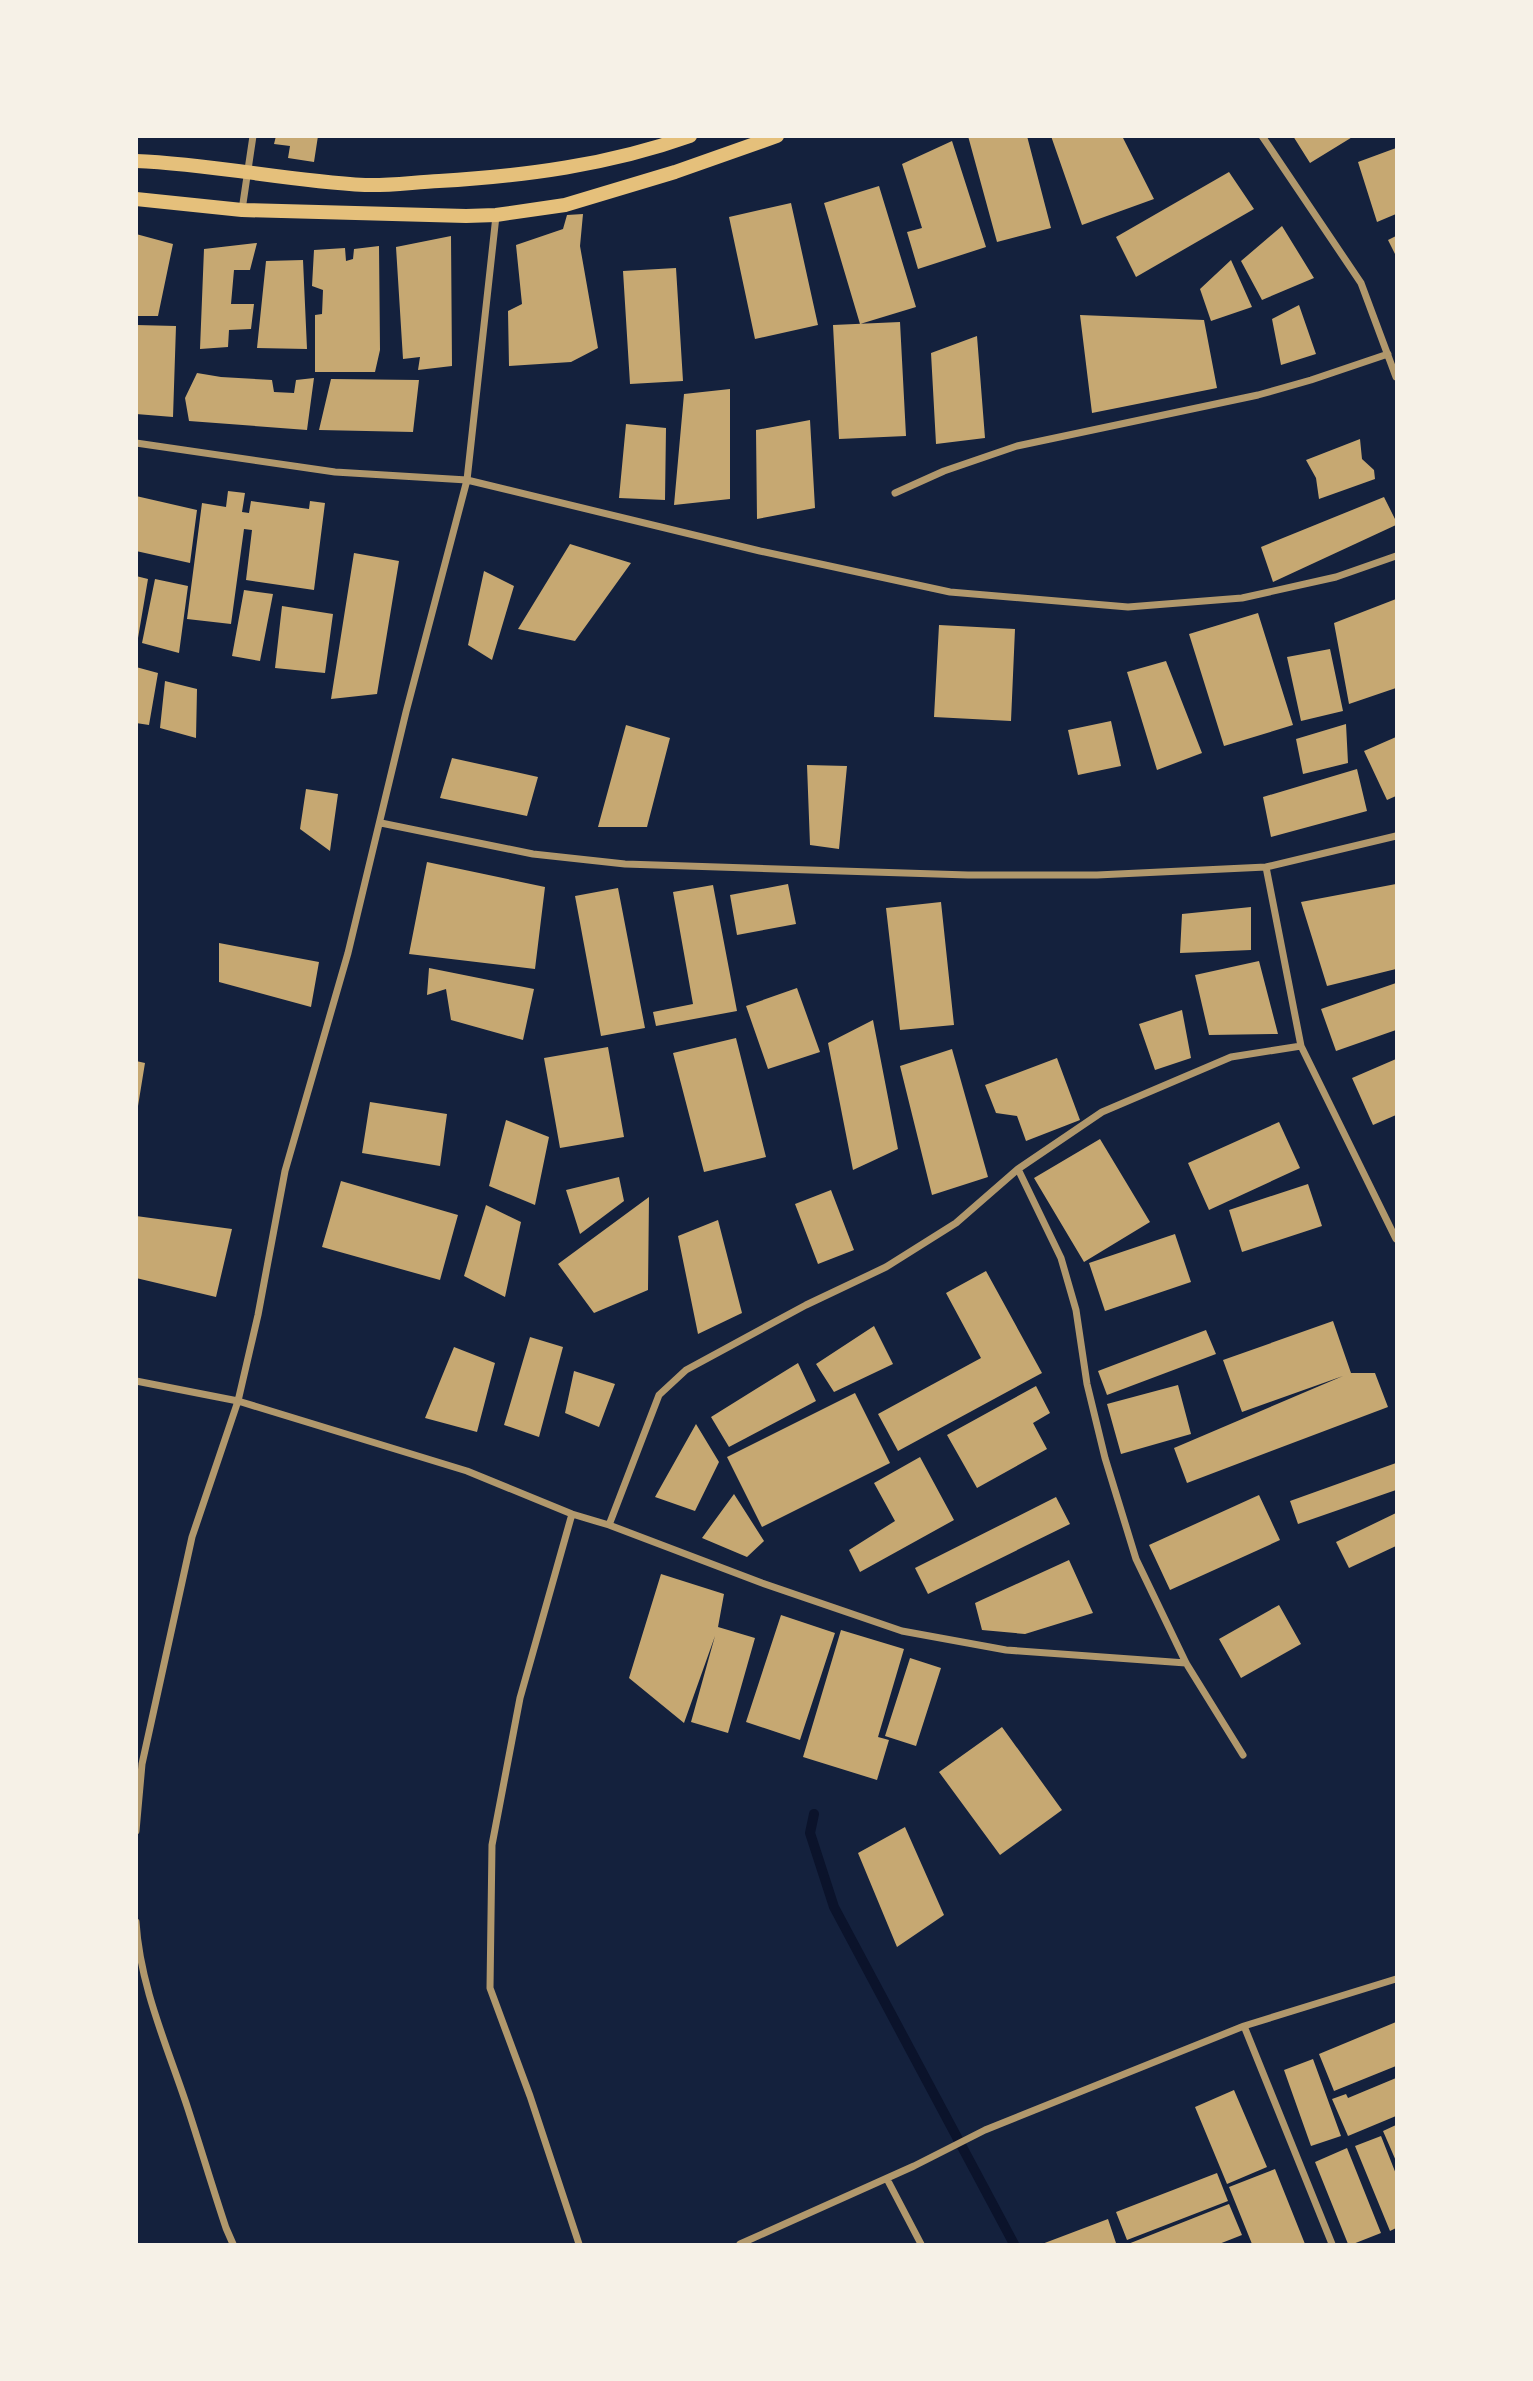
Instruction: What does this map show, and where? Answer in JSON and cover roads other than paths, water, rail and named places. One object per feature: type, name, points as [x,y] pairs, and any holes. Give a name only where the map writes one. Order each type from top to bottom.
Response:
[{"type":"main road","points":[[136,161],[174,162],[247,173],[366,185],[497,178],[561,170],[670,144],[690,136]]},
{"type":"main road","points":[[136,199],[242,211],[496,215],[565,205],[675,172],[777,136]]},
{"type":"street","points":[[242,211],[253,136]]},
{"type":"street","points":[[1262,136],[1361,284],[1396,377]]},
{"type":"street","points":[[136,1831],[142,1764],[192,1537],[238,1401],[258,1315],[285,1171],[348,953],[406,712],[467,480],[496,215]]},
{"type":"street","points":[[895,494],[944,471],[1017,446],[1258,395],[1388,354]]},
{"type":"street","points":[[136,443],[335,472],[467,480],[760,551],[950,592],[1128,607],[1242,598],[1336,576],[1396,556]]},
{"type":"street","points":[[381,823],[533,854],[625,864],[968,875],[1097,875],[1266,867],[1396,836]]},
{"type":"street","points":[[1266,867],[1301,1046],[1396,1240]]},
{"type":"street","points":[[609,1525],[659,1395],[686,1370],[806,1305],[886,1267],[956,1223],[1018,1169],[1102,1112],[1231,1057],[1301,1046]]},
{"type":"street","points":[[1018,1169],[1061,1258],[1076,1310],[1090,1396],[1105,1458],[1136,1559],[1186,1663],[1243,1755]]},
{"type":"street","points":[[136,1381],[238,1401],[467,1471],[572,1514],[902,1631],[1006,1650],[1186,1663]]},
{"type":"street","points":[[572,1514],[520,1698],[492,1845],[490,1988],[530,2096],[579,2245]]},
{"type":"street","points":[[136,1922],[155,2015],[233,2245]]},
{"type":"street","points":[[740,2245],[887,2179],[985,2130],[1244,2026],[1396,1979]]},
{"type":"street","points":[[1244,2026],[1332,2245]]},
{"type":"street","points":[[887,2179],[921,2245]]},
{"type":"waterway","points":[[814,1814],[810,1833],[834,1907],[1014,2244]]}]
